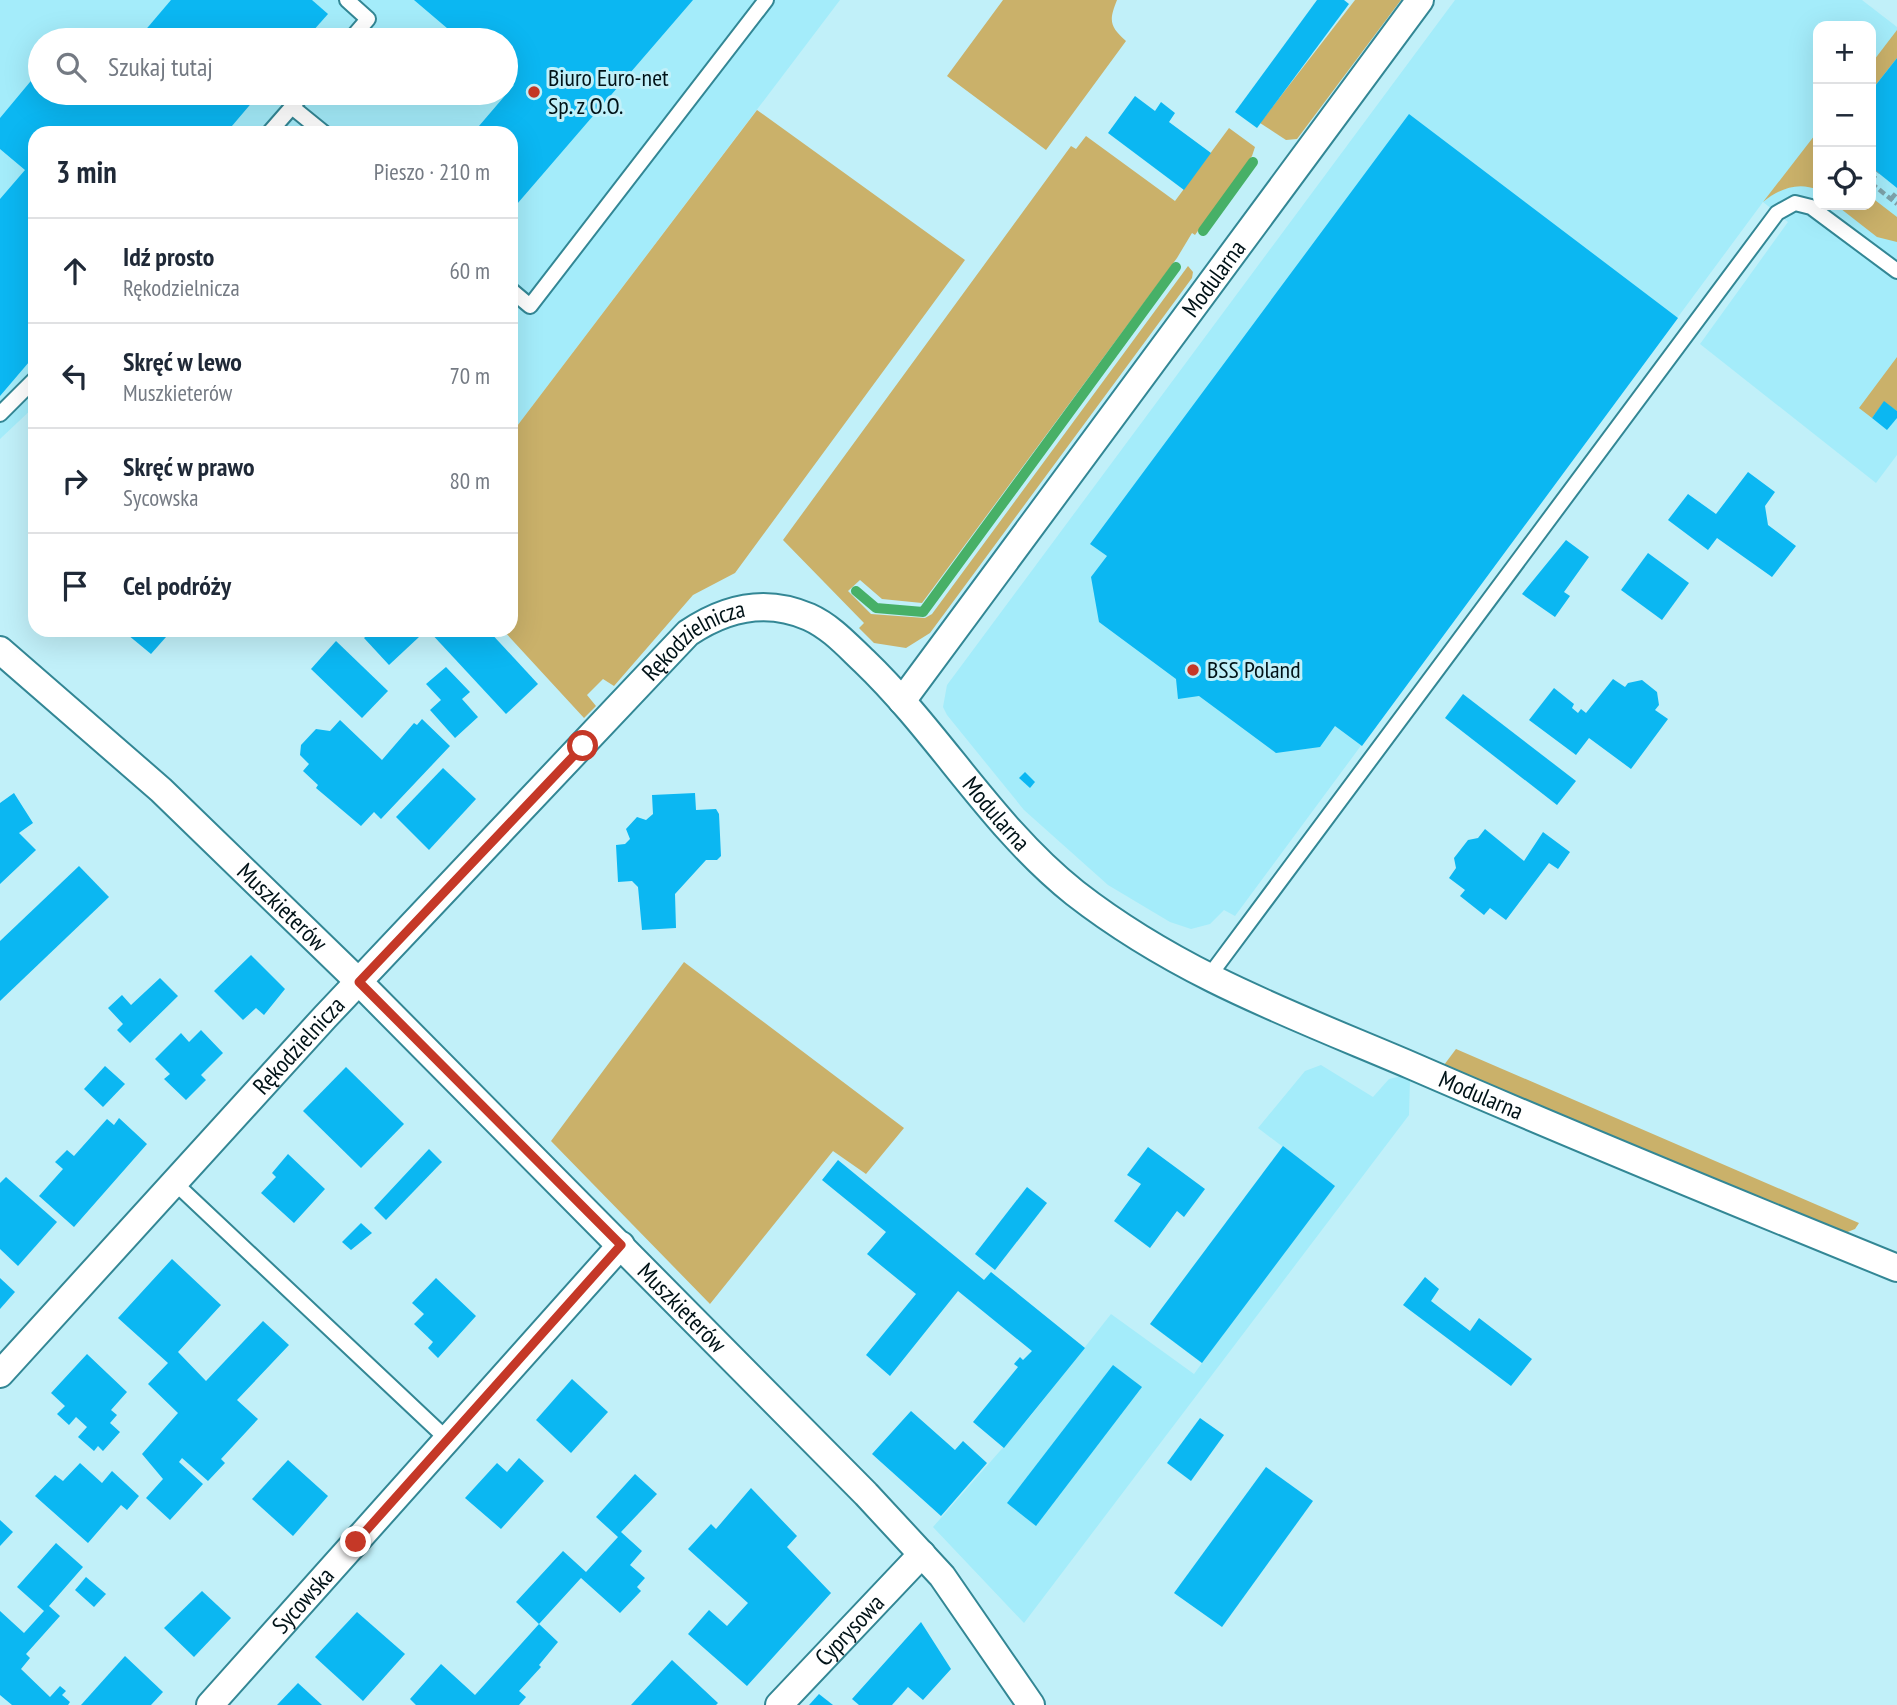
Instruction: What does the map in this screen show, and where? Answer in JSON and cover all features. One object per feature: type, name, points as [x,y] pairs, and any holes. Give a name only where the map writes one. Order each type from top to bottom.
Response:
[{"type":"street","name":"Modularna","points":[[1420,0],[902,701],[1010,834],[1032,856],[1098,911],[1149,946],[1208,979],[1550,1125],[1897,1268]]},
{"type":"street","name":"Rękodzielnicza","points":[[0,1374],[359,982],[688,633],[711,617],[753,606],[805,615],[834,632],[902,701]]},
{"type":"street","name":"Muszkieterów","points":[[0,650],[161,790],[359,982],[621,1245],[942,1576],[1031,1705]]},
{"type":"street","name":"Sycowska","points":[[209,1705],[621,1245]]},
{"type":"street","name":"Cyprysowa","points":[[779,1705],[922,1554]]},
{"type":"lane","points":[[347,0],[368,19],[360,28]]},
{"type":"lane","points":[[518,296],[530,306],[766,0]]},
{"type":"lane","points":[[275,126],[292,107],[315,126]]},
{"type":"lane","points":[[1208,979],[1777,213],[1795,203],[1811,206],[1897,271]]},
{"type":"lane","points":[[0,414],[28,386]]},
{"type":"lane","points":[[176,1184],[448,1440]]},
{"type":"path","points":[[1876,186],[1897,204]]},
{"type":"path","points":[[1891,200],[1897,192]]},
{"type":"shaded area","points":[[0,0],[840,0],[518,425],[518,126],[28,126],[28,413],[0,439]]},
{"type":"shaded area","points":[[1003,0],[1117,0],[1112,22],[1116,31],[1126,41],[1046,150],[947,76]]},
{"type":"shaded area","points":[[1355,0],[1401,0],[1297,139],[1286,140],[1260,123]]},
{"type":"shaded area","points":[[1455,0],[1862,0],[1897,27],[1897,455],[1876,483],[1700,344],[1788,222],[1763,202],[1235,916],[1224,910],[1210,924],[1191,929],[1170,922],[1108,885],[1024,810],[943,707],[947,685]]},
{"type":"shaded area","points":[[1897,30],[1897,58],[1876,85],[1876,57]]},
{"type":"shaded area","points":[[757,110],[965,260],[735,573],[693,595],[614,686],[603,679],[587,695],[596,706],[584,718],[509,637],[518,637],[518,425]]},
{"type":"shaded area","points":[[1229,128],[1255,147],[1252,156],[1195,235],[1192,233],[1177,258],[922,603],[882,599],[860,580],[848,591],[871,614],[925,618],[932,614],[1188,266],[1193,272],[1192,278],[930,633],[906,648],[874,643],[859,628],[864,623],[783,540],[1071,146],[1076,149],[1086,136],[1175,201]]},
{"type":"shaded area","points":[[1813,137],[1813,188],[1796,186],[1776,193],[1763,202]]},
{"type":"shaded area","points":[[1876,201],[1897,217],[1897,242],[1877,237],[1842,210],[1876,210]]},
{"type":"shaded area","points":[[1897,357],[1897,411],[1884,402],[1872,418],[1859,408]]},
{"type":"shaded area","points":[[684,962],[904,1128],[866,1174],[833,1151],[710,1304],[551,1141]]},
{"type":"shaded area","points":[[1456,1049],[1859,1223],[1855,1229],[1845,1233],[1444,1065]]},
{"type":"shaded area","points":[[1321,1065],[1373,1097],[1389,1079],[1402,1076],[1410,1080],[1409,1115],[1024,1623],[933,1527],[1029,1418],[1111,1314],[1194,1374],[1202,1363],[1150,1324],[1283,1147],[1258,1128],[1305,1071]]},
{"type":"building","points":[[171,0],[312,0],[328,14],[316,28],[147,28]]},
{"type":"building","points":[[414,0],[693,0],[518,203],[518,126],[479,126],[497,105],[518,105],[518,28],[447,28]]},
{"type":"building","points":[[1317,0],[1344,0],[1349,4],[1257,128],[1235,112]]},
{"type":"building","points":[[1897,58],[1897,188],[1876,171],[1876,85]]},
{"type":"building","points":[[28,84],[28,105],[250,105],[232,126],[28,126],[28,363],[0,396],[0,199],[25,170],[0,149],[0,118]]},
{"type":"building","points":[[1135,96],[1155,111],[1161,102],[1175,113],[1169,122],[1211,153],[1184,190],[1108,133]]},
{"type":"building","points":[[1409,114],[1678,318],[1362,746],[1335,726],[1320,747],[1276,753],[1199,696],[1178,699],[1176,679],[1099,622],[1091,577],[1107,556],[1090,544]]},
{"type":"building","points":[[1884,401],[1897,411],[1897,418],[1887,430],[1872,418]]},
{"type":"building","points":[[1748,472],[1775,492],[1765,506],[1768,525],[1796,546],[1772,577],[1717,538],[1708,550],[1668,520],[1688,494],[1716,514]]},
{"type":"building","points":[[1566,540],[1589,557],[1564,592],[1570,596],[1555,617],[1522,594]]},
{"type":"building","points":[[1648,553],[1689,583],[1662,620],[1621,590]]},
{"type":"building","points":[[130,637],[166,637],[151,654]]},
{"type":"building","points":[[365,637],[419,637],[389,665]]},
{"type":"building","points":[[434,637],[494,637],[538,684],[506,714]]},
{"type":"building","points":[[336,641],[388,691],[362,718],[311,669]]},
{"type":"building","points":[[446,667],[470,692],[462,699],[478,717],[455,738],[430,710],[441,700],[426,684]]},
{"type":"building","points":[[1613,679],[1625,687],[1628,683],[1642,680],[1657,692],[1659,705],[1655,710],[1668,719],[1631,769],[1589,738],[1576,755],[1529,720],[1554,688],[1574,704],[1572,708],[1578,713],[1581,709],[1586,713]]},
{"type":"building","points":[[1463,694],[1576,781],[1557,805],[1445,718]]},
{"type":"building","points":[[422,719],[450,746],[381,819],[374,812],[361,826],[316,788],[318,785],[303,771],[309,764],[300,755],[301,745],[316,729],[330,731],[340,720],[382,760],[414,723],[417,725]]},
{"type":"building","points":[[443,768],[476,799],[429,850],[396,817]]},
{"type":"building","points":[[1025,772],[1035,782],[1030,788],[1019,778]]},
{"type":"building","points":[[14,793],[33,823],[19,833],[36,850],[0,884],[0,803]]},
{"type":"building","points":[[695,793],[696,810],[716,809],[719,814],[721,856],[717,860],[706,860],[675,894],[676,928],[642,930],[638,887],[632,881],[618,882],[616,845],[625,844],[630,839],[626,829],[637,817],[646,820],[653,814],[652,795]]},
{"type":"building","points":[[1485,829],[1524,861],[1543,832],[1570,852],[1558,869],[1549,863],[1506,920],[1490,908],[1484,915],[1460,896],[1465,890],[1449,878],[1456,868],[1454,858],[1468,840],[1478,838]]},
{"type":"building","points":[[79,866],[109,897],[0,1001],[0,941]]},
{"type":"building","points":[[251,955],[285,989],[264,1015],[256,1008],[243,1020],[214,991]]},
{"type":"building","points":[[160,978],[178,996],[130,1043],[117,1030],[123,1024],[108,1008],[122,995],[131,1005]]},
{"type":"building","points":[[201,1030],[223,1053],[201,1075],[206,1080],[186,1100],[164,1079],[170,1074],[155,1059],[181,1033],[189,1042]]},
{"type":"building","points":[[105,1066],[125,1084],[103,1107],[84,1089]]},
{"type":"building","points":[[346,1067],[404,1124],[361,1168],[303,1111]]},
{"type":"building","points":[[119,1118],[147,1144],[74,1227],[39,1196],[63,1169],[55,1162],[67,1150],[74,1156],[107,1119],[114,1125]]},
{"type":"building","points":[[1283,1146],[1335,1186],[1202,1363],[1150,1324]]},
{"type":"building","points":[[1148,1147],[1205,1189],[1184,1217],[1177,1211],[1150,1248],[1114,1221],[1141,1184],[1127,1175]]},
{"type":"building","points":[[429,1149],[442,1162],[386,1220],[374,1208]]},
{"type":"building","points":[[288,1154],[325,1189],[294,1223],[261,1193],[276,1177],[272,1173]]},
{"type":"building","points":[[838,1160],[984,1280],[991,1272],[1085,1348],[1004,1448],[973,1422],[1018,1367],[1014,1364],[1020,1357],[1023,1360],[1032,1351],[958,1291],[890,1376],[866,1355],[916,1294],[867,1254],[886,1232],[822,1180]]},
{"type":"building","points":[[6,1177],[57,1222],[18,1266],[0,1249],[0,1183]]},
{"type":"building","points":[[1027,1187],[1047,1203],[995,1270],[975,1254]]},
{"type":"building","points":[[361,1223],[372,1233],[351,1250],[342,1242]]},
{"type":"building","points":[[172,1259],[221,1305],[178,1352],[206,1381],[263,1321],[289,1345],[237,1400],[258,1419],[221,1459],[225,1463],[208,1481],[182,1458],[179,1462],[203,1484],[170,1520],[146,1498],[163,1479],[142,1454],[178,1413],[148,1384],[168,1363],[118,1318]]},
{"type":"building","points":[[1425,1277],[1439,1289],[1431,1301],[1470,1331],[1479,1318],[1532,1359],[1511,1386],[1403,1305]]},
{"type":"building","points":[[0,1278],[15,1292],[0,1309]]},
{"type":"building","points":[[436,1278],[476,1316],[438,1358],[428,1348],[433,1342],[414,1324],[424,1314],[412,1303]]},
{"type":"building","points":[[87,1354],[127,1392],[111,1410],[117,1415],[110,1423],[120,1432],[103,1451],[98,1446],[94,1451],[78,1437],[87,1427],[76,1417],[69,1425],[57,1414],[65,1406],[51,1393]]},
{"type":"building","points":[[1113,1365],[1142,1387],[1036,1526],[1007,1503]]},
{"type":"building","points":[[572,1379],[608,1412],[571,1453],[536,1420]]},
{"type":"building","points":[[911,1411],[955,1450],[963,1441],[987,1463],[941,1516],[872,1454]]},
{"type":"building","points":[[1200,1418],[1224,1435],[1191,1481],[1167,1463]]},
{"type":"building","points":[[519,1458],[544,1481],[501,1529],[465,1498],[497,1463],[507,1472]]},
{"type":"building","points":[[288,1460],[328,1496],[293,1536],[252,1499]]},
{"type":"building","points":[[80,1463],[102,1483],[112,1471],[139,1496],[127,1510],[121,1505],[88,1543],[35,1496],[55,1475],[63,1481]]},
{"type":"building","points":[[1266,1467],[1313,1501],[1222,1627],[1174,1593]]},
{"type":"building","points":[[635,1474],[657,1494],[621,1532],[642,1551],[630,1565],[645,1578],[637,1587],[641,1591],[620,1613],[581,1578],[539,1624],[516,1602],[563,1551],[586,1572],[618,1537],[596,1517]]},
{"type":"building","points":[[751,1488],[797,1536],[787,1547],[831,1593],[747,1686],[688,1634],[709,1610],[727,1626],[748,1603],[688,1549],[711,1524],[716,1529]]},
{"type":"building","points":[[0,1520],[13,1532],[0,1546]]},
{"type":"building","points":[[56,1543],[83,1567],[49,1606],[60,1616],[26,1654],[30,1658],[21,1669],[50,1697],[60,1686],[66,1691],[62,1695],[70,1702],[68,1705],[12,1705],[0,1695],[0,1611],[24,1633],[44,1611],[17,1587]]},
{"type":"building","points":[[86,1577],[106,1594],[94,1607],[75,1590]]},
{"type":"building","points":[[202,1591],[231,1618],[194,1657],[164,1628]]},
{"type":"building","points":[[357,1612],[405,1654],[363,1701],[315,1657]]},
{"type":"building","points":[[921,1622],[951,1669],[923,1700],[908,1687],[892,1705],[859,1705],[852,1699]]},
{"type":"building","points":[[539,1624],[558,1642],[539,1665],[541,1667],[519,1691],[526,1697],[519,1705],[416,1705],[410,1699],[441,1664],[475,1695]]},
{"type":"building","points":[[125,1656],[163,1692],[151,1705],[81,1705]]},
{"type":"building","points":[[672,1660],[718,1703],[631,1705]]},
{"type":"building","points":[[298,1683],[322,1705],[277,1705]]},
{"type":"building","points":[[819,1694],[833,1705],[809,1705]]},
{"type":"waterway","points":[[1203,231],[1253,162]]},
{"type":"waterway","points":[[856,591],[876,608],[923,612],[1176,267]]},
{"type":"place","name":"Biuro Euro-net Sp. z O.O.","points":[[534,92]]},
{"type":"place","name":"BSS Poland","points":[[1193,670]]},
{"type":"route","points":[[356,1542],[621,1245],[359,982],[583,746]]}]
